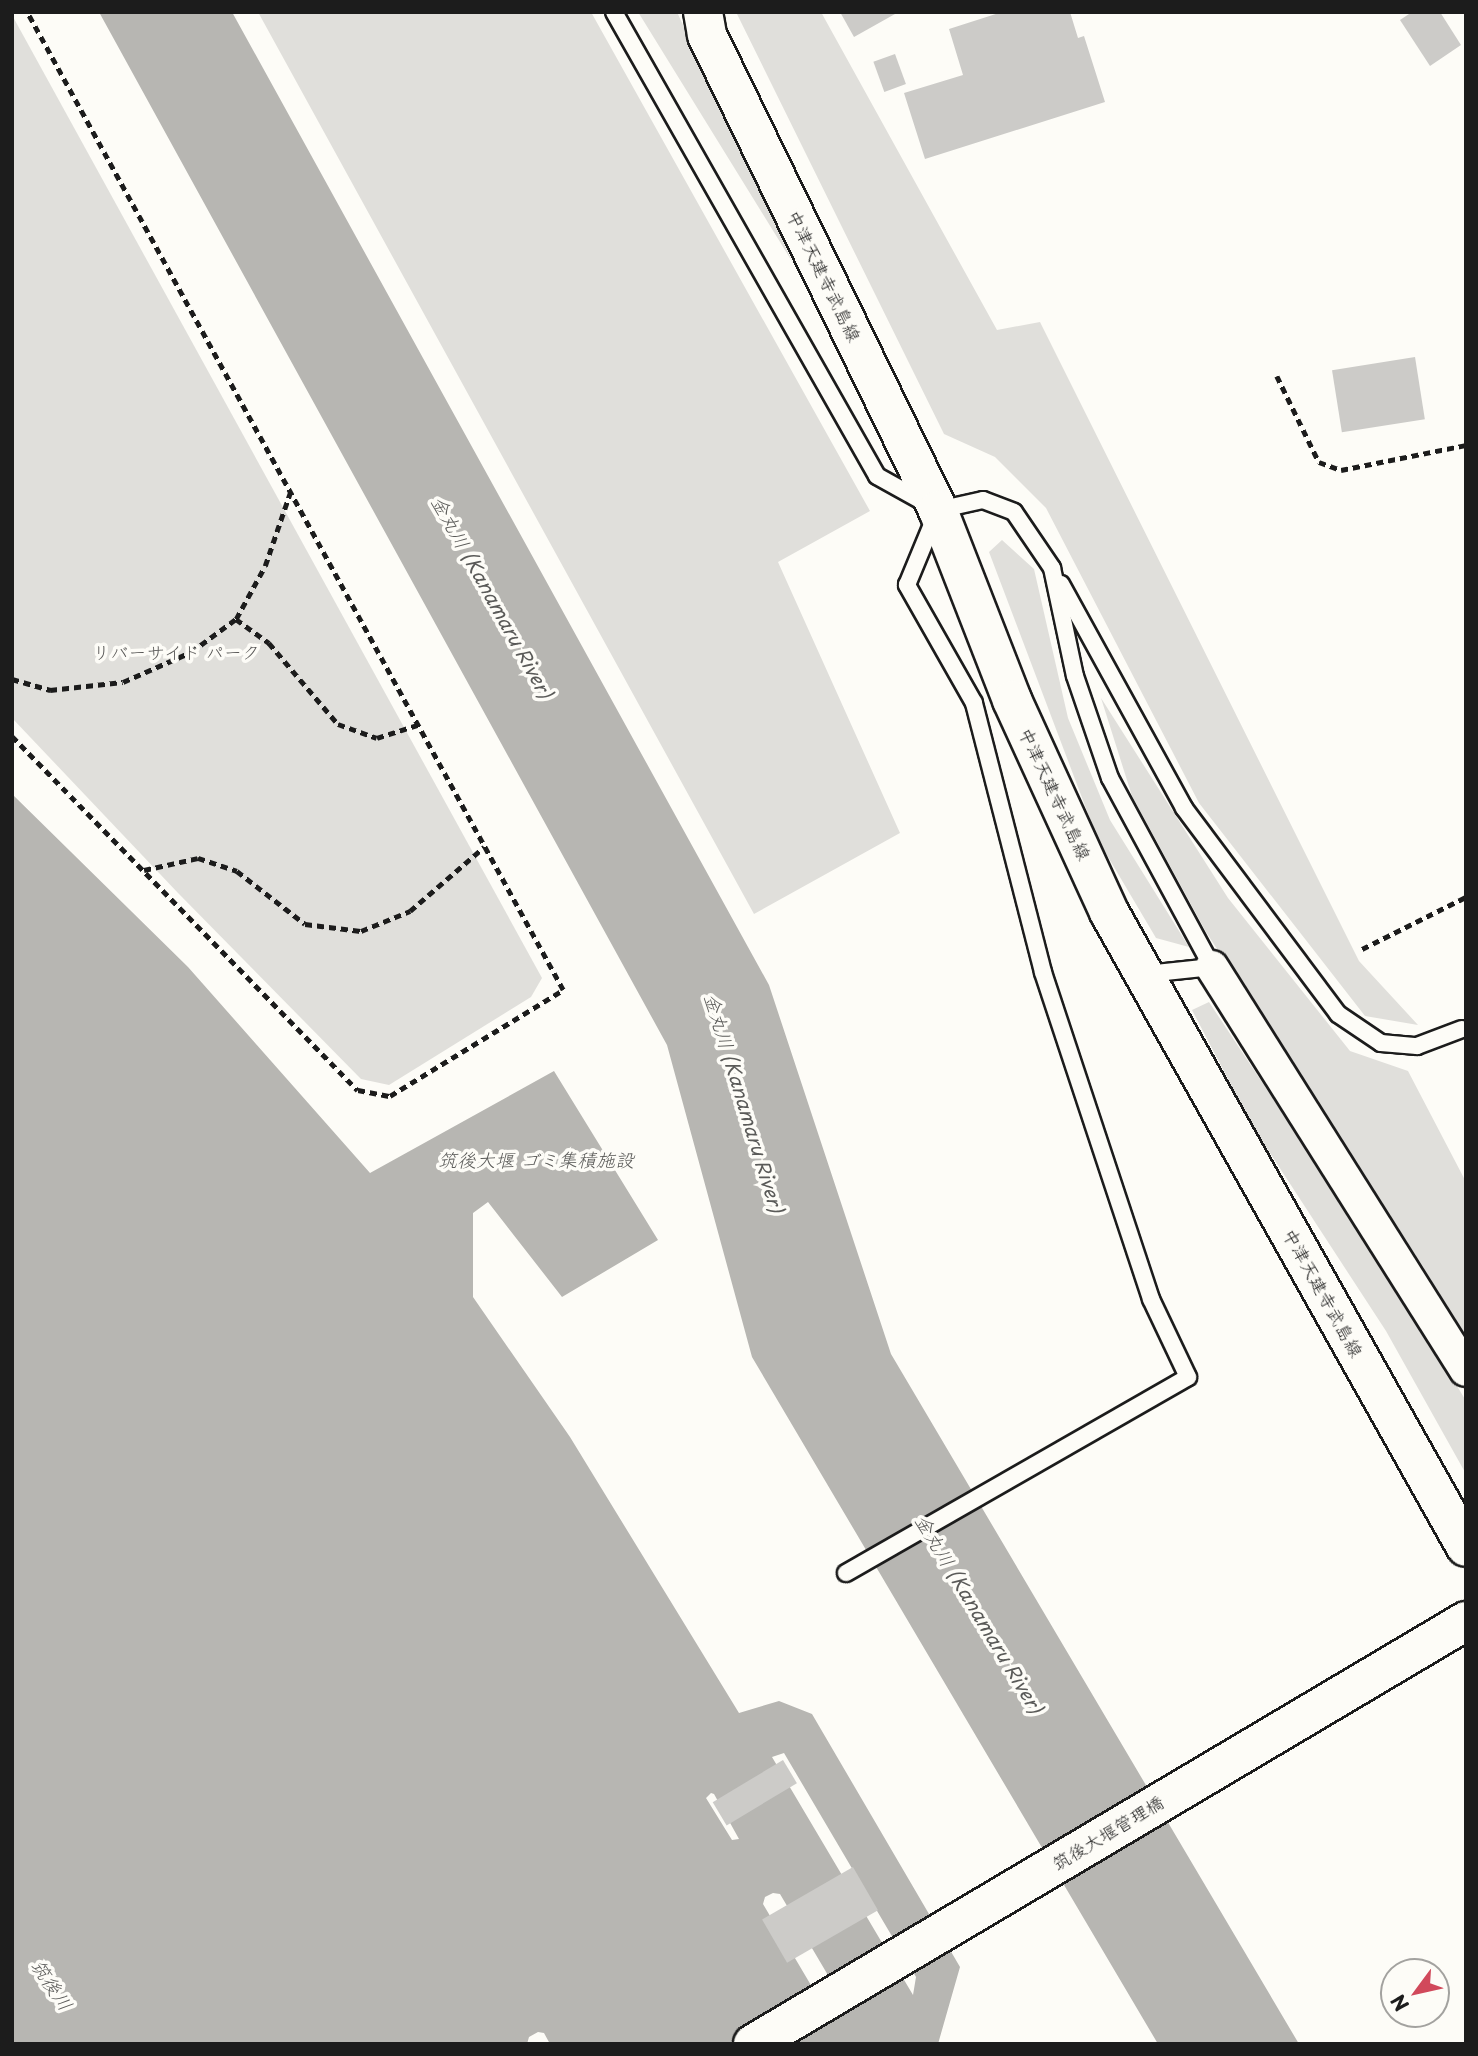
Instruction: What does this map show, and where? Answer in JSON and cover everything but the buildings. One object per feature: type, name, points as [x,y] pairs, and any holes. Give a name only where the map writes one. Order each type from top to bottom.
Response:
[{"type":"main road","name":"中津天建寺武島線","points":[[703,12],[707,35],[938,510],[1012,700],[1109,912],[1466,1547]]},
{"type":"main road","name":"筑後大堰管理橋","points":[[753,2044],[1465,1622]]},
{"type":"street","points":[[1212,967],[1466,1370]]},
{"type":"lane","points":[[614,12],[877,476],[938,510],[983,500],[1014,512],[1052,568],[1184,808],[1338,1014],[1381,1043],[1417,1046],[1462,1029]]},
{"type":"lane","points":[[846,1573],[1188,1377],[1151,1299],[1043,972],[974,703],[906,585],[938,510]]},
{"type":"lane","points":[[1052,568],[1075,676],[1110,778],[1212,967],[1144,974]]},
{"type":"path","points":[[12,736],[358,1090],[390,1096],[563,990],[27,12]]},
{"type":"path","points":[[1277,376],[1320,462],[1330,466],[1341,470],[1466,445]]},
{"type":"path","points":[[12,679],[50,690],[123,682],[191,652],[236,619],[265,566],[290,493]]},
{"type":"path","points":[[236,619],[270,643],[338,724],[377,738],[417,725]]},
{"type":"path","points":[[143,870],[198,858],[237,871],[306,924],[361,931],[410,911],[484,847]]},
{"type":"path","points":[[1362,949],[1466,897]]},
{"type":"green space","points":[[258,12],[591,12],[870,511],[778,562],[900,833],[754,914]]},
{"type":"green space","points":[[638,12],[677,12],[793,263],[643,20]]},
{"type":"green space","points":[[736,12],[821,12],[997,330],[1040,322],[1359,961],[1418,1025],[1365,1016],[1199,803],[1046,508],[995,457],[944,434]]},
{"type":"green space","name":"リバーサイド パーク","points":[[12,15],[542,978],[531,997],[389,1085],[361,1079],[178,893],[12,718]]},
{"type":"green space","points":[[1002,540],[1034,569],[1068,718],[1110,820],[1189,947],[1156,938],[1098,840],[989,552]]},
{"type":"green space","points":[[1101,698],[1228,898],[1350,1051],[1408,1071],[1466,1182],[1466,1340],[1424,1268],[1206,932],[1132,796]]},
{"type":"green space","points":[[1209,1002],[1406,1300],[1466,1401],[1466,1474],[1386,1331],[1253,1127],[1192,1010]]},
{"type":"water","name":"金丸川 (Kanamaru River)","points":[[99,12],[232,12],[769,985],[891,1354],[1299,2044],[1158,2044],[752,1357],[667,1045]]},
{"type":"water","points":[[12,794],[188,967],[370,1173],[554,1071],[658,1240],[562,1297],[488,1202],[473,1213],[473,1297],[570,1437],[739,1713],[779,1701],[812,1714],[960,1967],[938,2044],[550,2044],[544,2033],[538,2032],[529,2037],[527,2044],[12,2044]],"holes":[[[784,1753],[916,1977],[913,1995],[772,1757]],[[711,1793],[714,1794],[739,1839],[732,1840],[706,1798]],[[773,1893],[780,1894],[845,2004],[828,2014],[763,1904],[765,1897]]]},
{"type":"water label","name":"筑後大堰 ゴミ集積施設","points":[[536,1160]]},
{"type":"water label","name":"筑後川","points":[[52,1985]]}]
